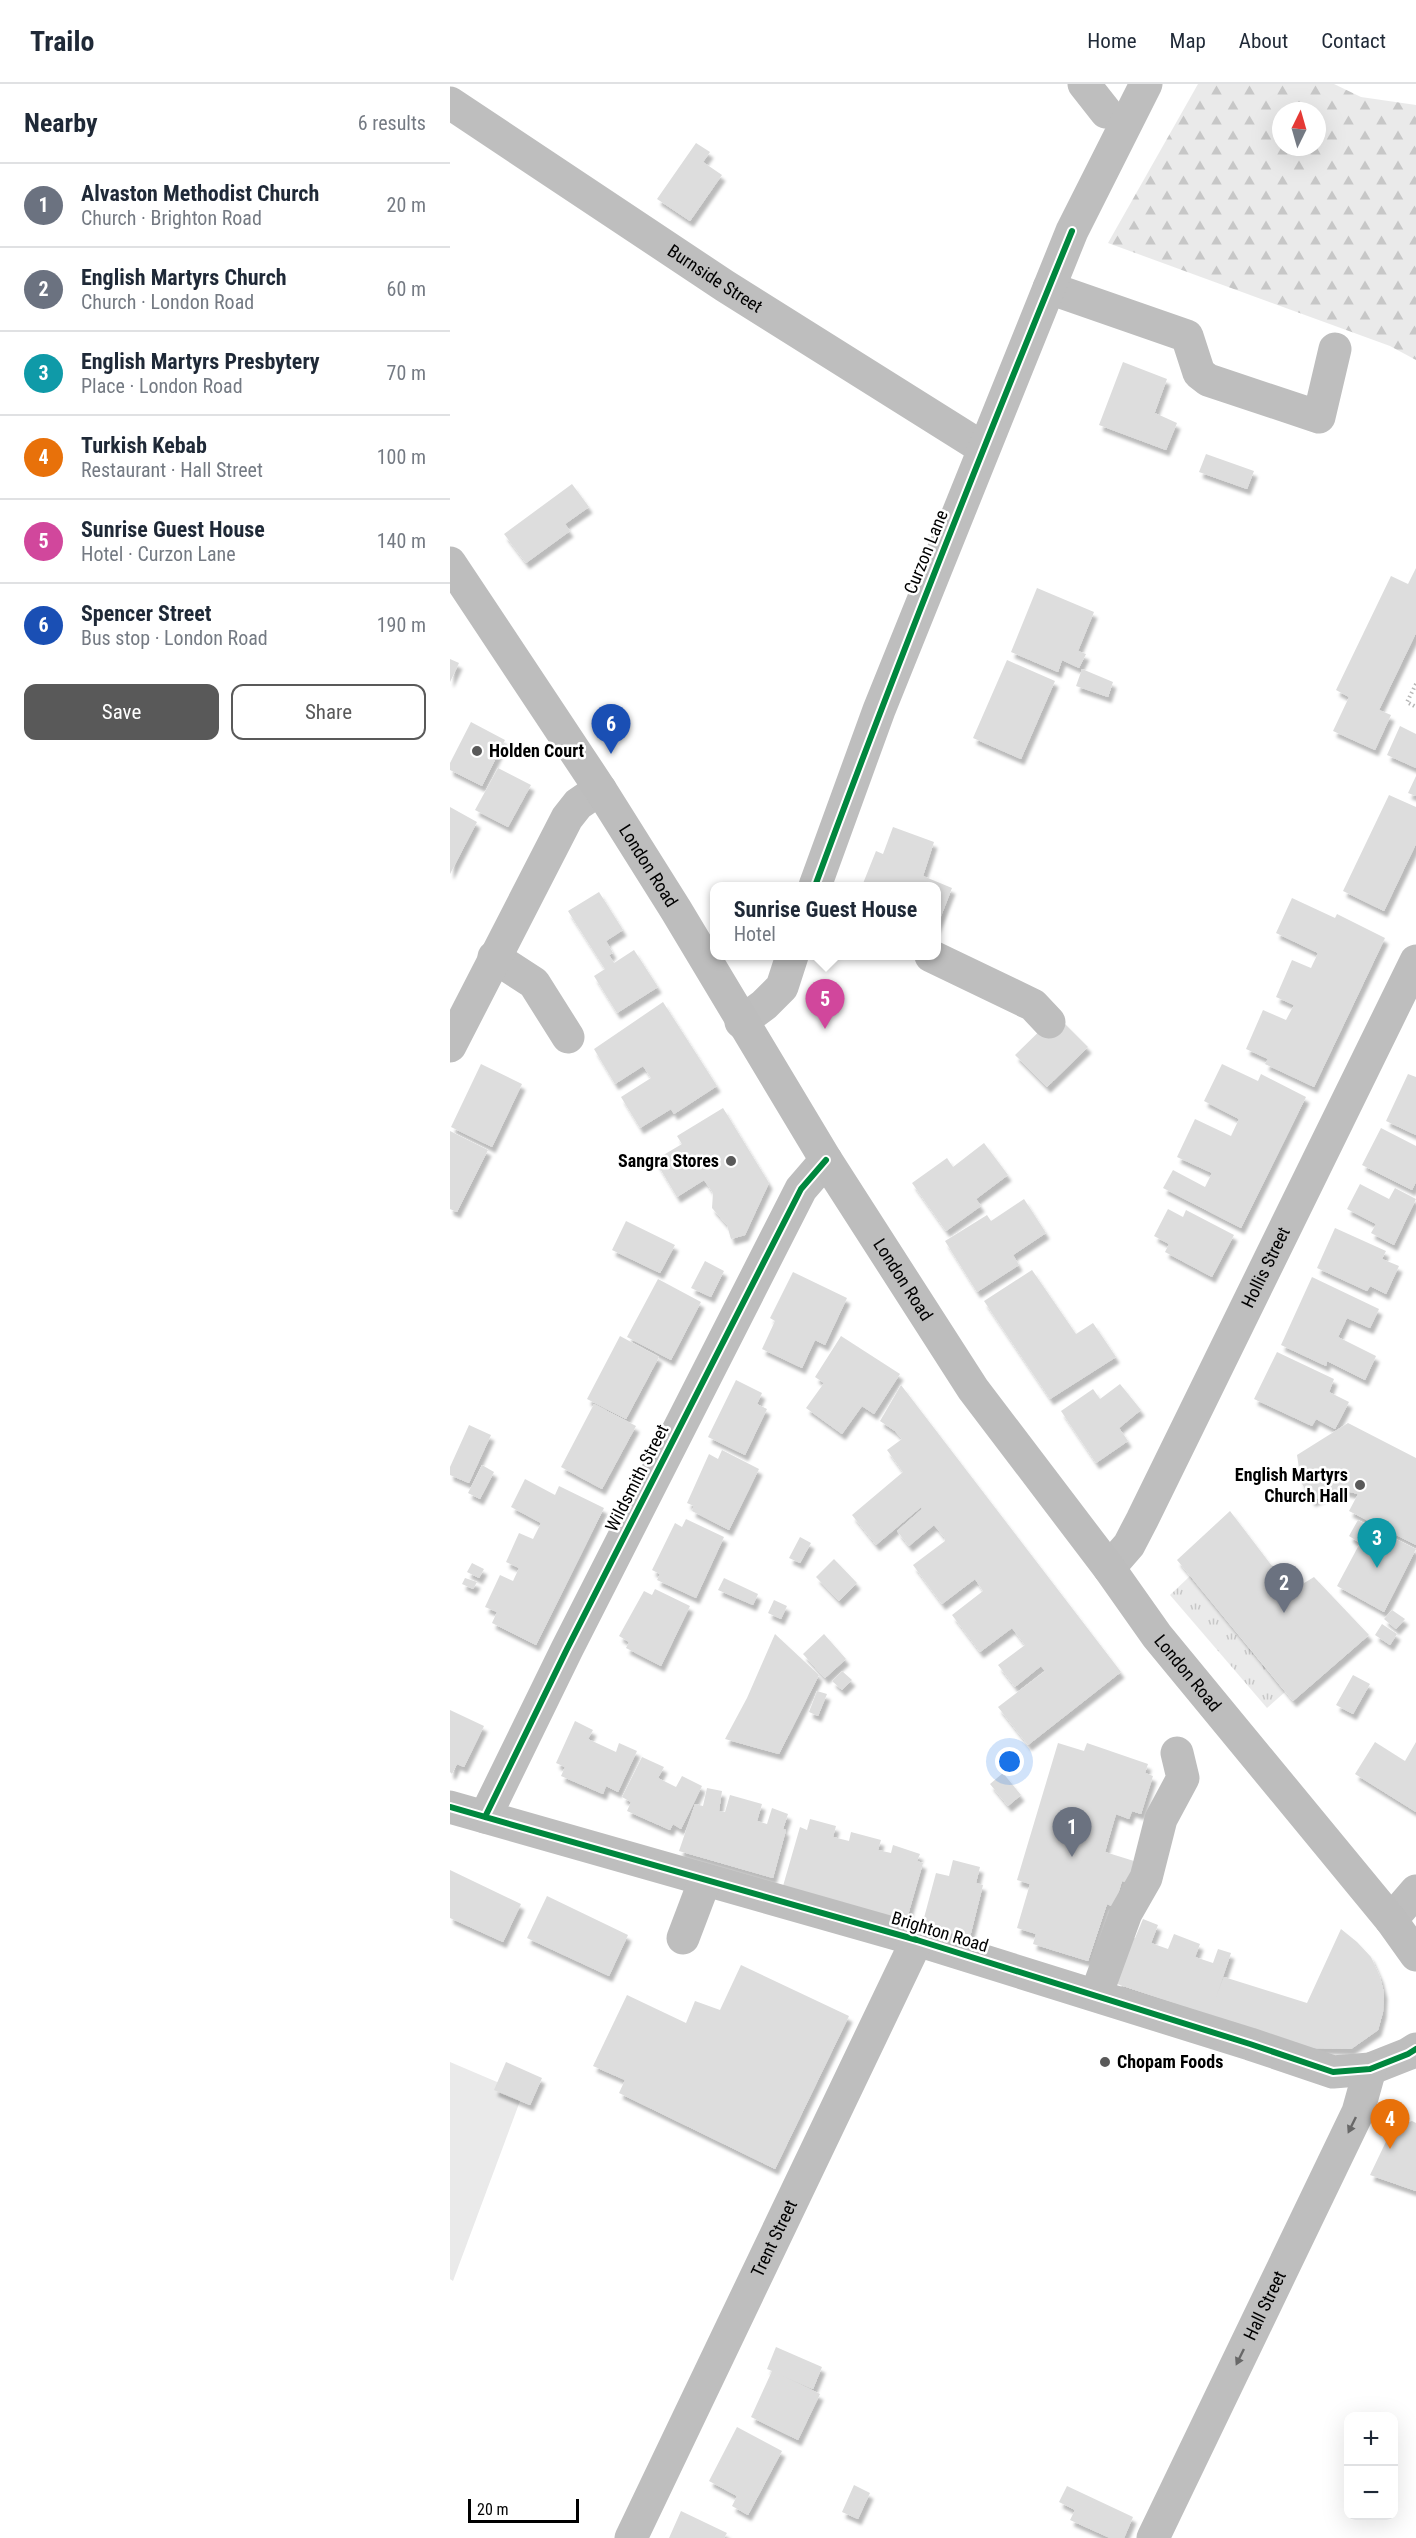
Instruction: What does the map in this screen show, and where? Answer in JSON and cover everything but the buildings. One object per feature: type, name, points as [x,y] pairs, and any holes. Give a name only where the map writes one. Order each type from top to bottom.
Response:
[{"type":"main road","name":"London Road","points":[[450,562],[600,789],[676,910],[741,1022],[826,1160],[973,1389],[1109,1568],[1157,1636],[1391,1920],[1416,1955]]},
{"type":"street","points":[[1084,84],[1106,112]]},
{"type":"street","name":"Curzon Lane","points":[[816,882],[879,710],[1072,231],[1146,84]]},
{"type":"street","name":"Burnside Street","points":[[450,103],[725,286],[983,448]]},
{"type":"street","points":[[1049,288],[1187,336],[1199,373],[1208,380],[1319,417],[1335,350]]},
{"type":"street","points":[[450,1046],[567,818],[578,804],[600,789]]},
{"type":"street","points":[[494,957],[534,983],[568,1037]]},
{"type":"street","points":[[741,1022],[764,1005],[782,987],[791,960]]},
{"type":"street","points":[[939,960],[1033,1005],[1050,1022]]},
{"type":"street","name":"Hollis Street","points":[[1109,1568],[1129,1545],[1142,1520],[1416,961]]},
{"type":"street","name":"Wildsmith Street","points":[[485,1817],[567,1649],[801,1189],[826,1160]]},
{"type":"street","points":[[1096,1995],[1126,1913],[1146,1878],[1161,1820],[1183,1778],[1177,1753]]},
{"type":"street","name":"Brighton Road","points":[[450,1807],[917,1940],[1333,2072],[1370,2069],[1416,2049]]},
{"type":"street","points":[[684,1938],[705,1880]]},
{"type":"street","points":[[1391,1920],[1416,1891]]},
{"type":"street","name":"Trent Street","points":[[631,2538],[917,1940]]},
{"type":"street","name":"Hall Street","points":[[1153,2538],[1358,2112],[1370,2069]]},
{"type":"path","points":[[1416,684],[1407,702],[1416,707]]},
{"type":"green space","points":[[1198,84],[1334,84],[1361,97],[1416,105],[1416,360],[1390,346],[1108,243]]},
{"type":"green space","points":[[1190,1576],[1285,1692],[1267,1708],[1170,1595]]},
{"type":"green space","points":[[450,2062],[523,2093],[453,2281],[450,2279]]},
{"type":"cycle path","points":[[817,882],[940,557],[1072,231]]},
{"type":"cycle path","points":[[485,1817],[567,1649],[801,1189],[826,1160]]},
{"type":"cycle path","points":[[450,1807],[917,1940],[1333,2072],[1370,2069],[1416,2049]]},
{"type":"place","name":"Holden Court","points":[[477,751]]},
{"type":"place","name":"Spencer Street","points":[[611,754]]},
{"type":"place","name":"Sunrise Guest House","points":[[825,1029]]},
{"type":"place","name":"Sangra Stores","points":[[731,1161]]},
{"type":"place","name":"English Martyrs Church Hall","points":[[1360,1485]]},
{"type":"place","name":"English Martyrs Presbytery","points":[[1377,1568]]},
{"type":"place","name":"English Martyrs Church","points":[[1284,1613]]},
{"type":"place","name":"Alvaston Methodist Church","points":[[1072,1857]]},
{"type":"place","name":"Chopam Foods","points":[[1105,2062]]},
{"type":"place","name":"Turkish Kebab","points":[[1390,2149]]}]
